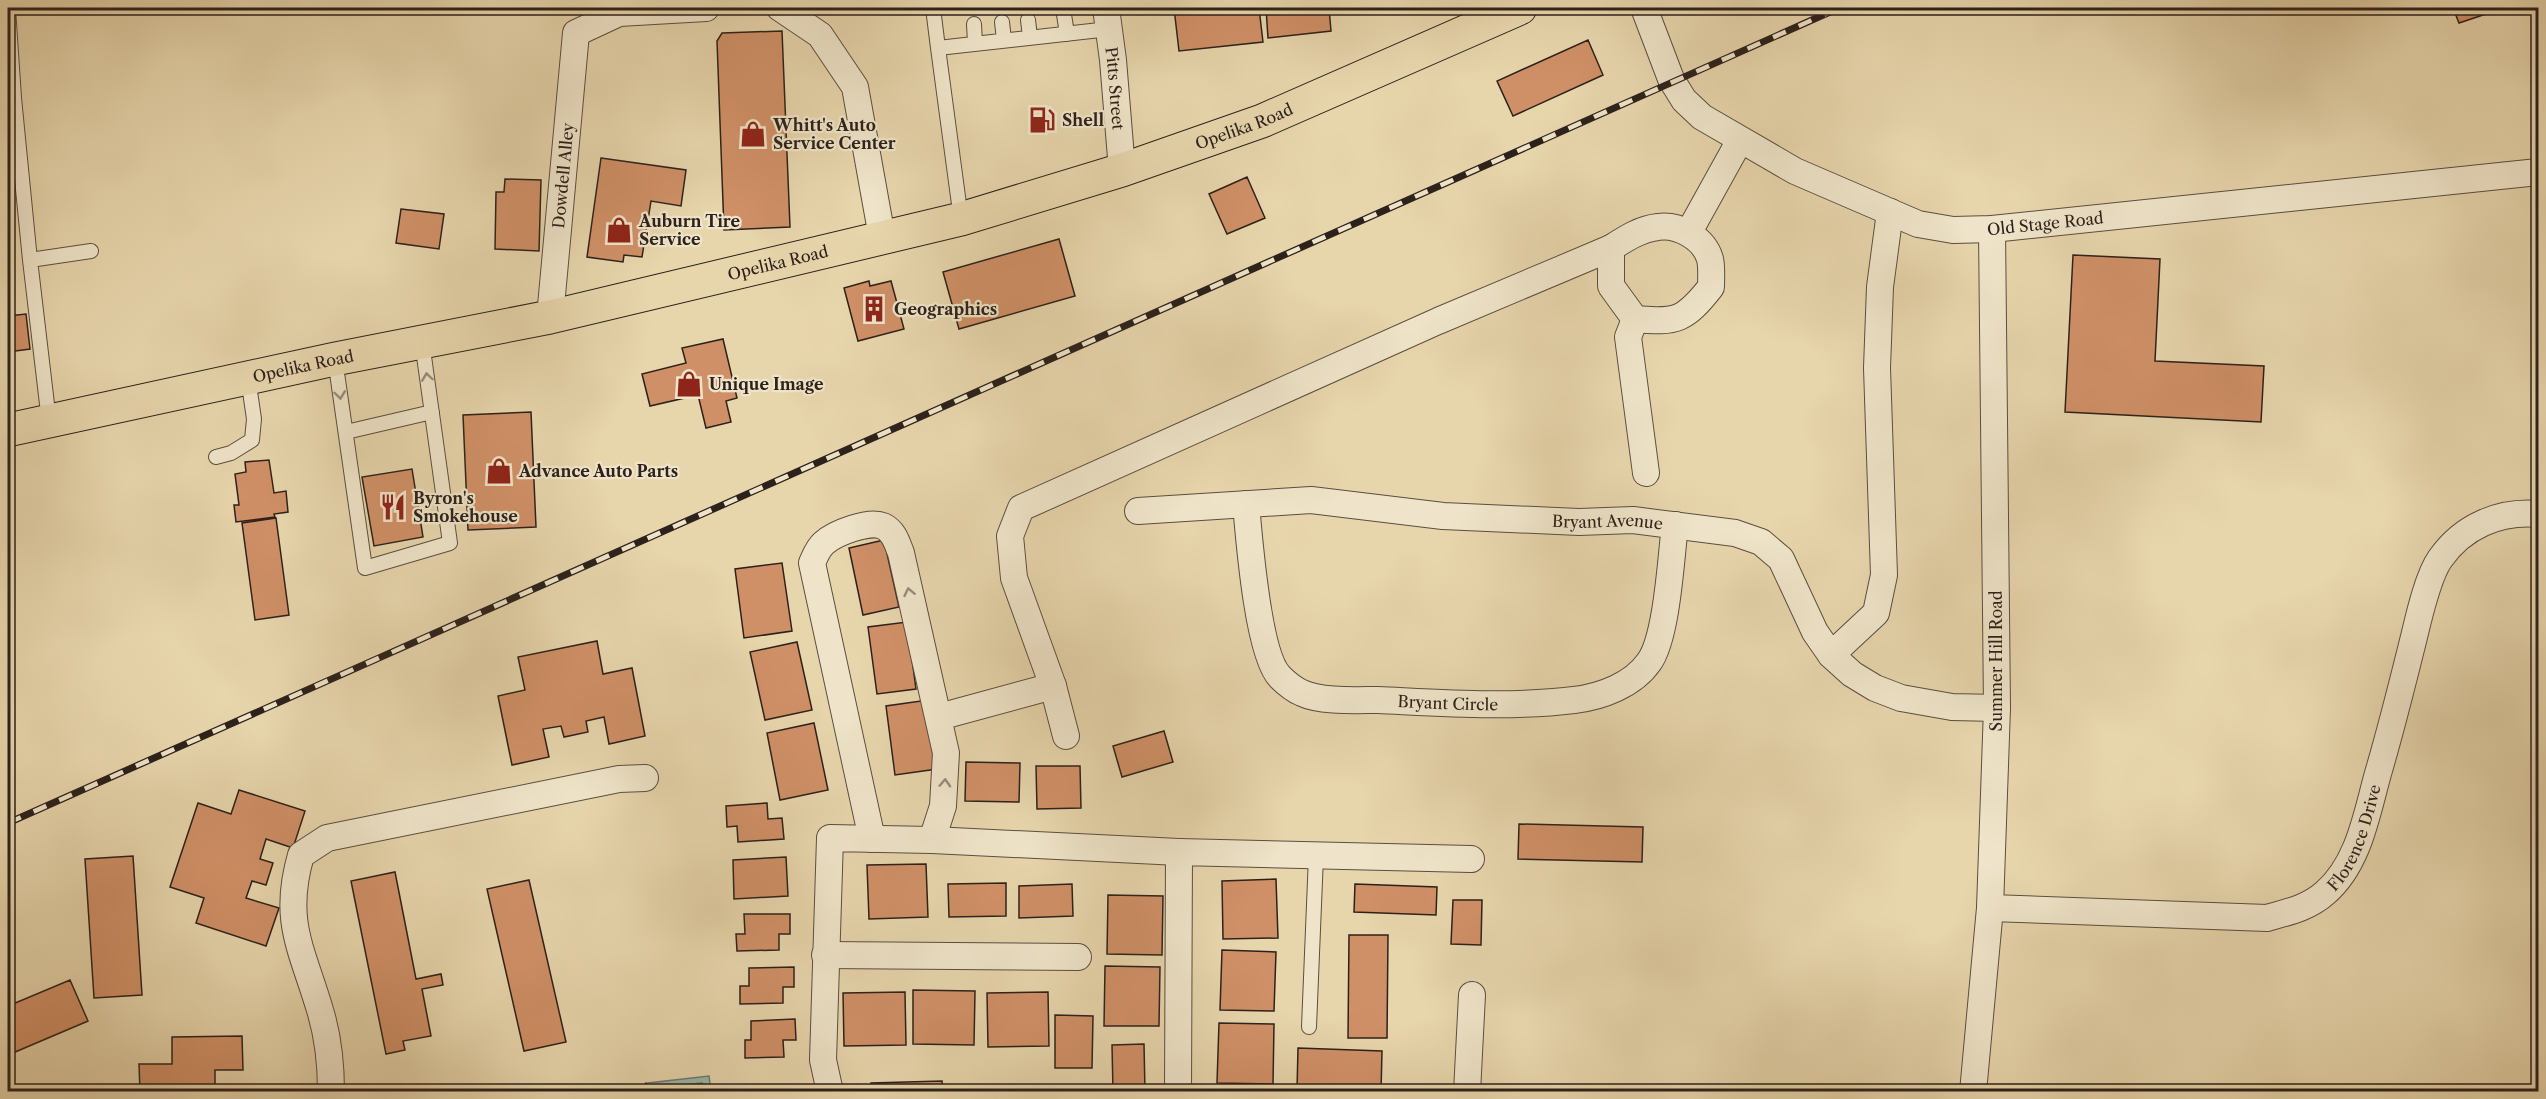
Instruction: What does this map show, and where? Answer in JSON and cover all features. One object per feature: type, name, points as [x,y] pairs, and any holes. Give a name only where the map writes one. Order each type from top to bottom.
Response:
[{"type":"main road","name":"Opelika Road","points":[[8,430],[335,359],[550,317],[961,219],[1122,170],[1262,121],[1520,8]]},
{"type":"street","name":"Dowdell Alley","points":[[550,317],[576,33],[619,13],[706,8]]},
{"type":"street","points":[[780,8],[820,35],[855,87],[882,237]]},
{"type":"street","points":[[819,8],[820,35]]},
{"type":"street","name":"Old Stage Road","points":[[1644,8],[1671,78],[1684,100],[1702,117],[1795,171],[1918,224],[1953,230],[1992,229],[2538,172]]},
{"type":"street","name":"Pitts Street","points":[[1107,18],[1122,170]]},
{"type":"street","points":[[1689,232],[1740,140]]},
{"type":"street","points":[[1831,655],[1876,613],[1884,575],[1877,368],[1880,287],[1890,212]]},
{"type":"street","points":[[1066,736],[1053,686],[1014,578],[1010,536],[1021,508],[1438,321],[1611,248],[1630,236],[1659,227],[1689,232],[1701,243],[1710,258],[1711,287],[1692,310],[1674,319],[1657,321],[1635,319],[1611,286],[1611,248]]},
{"type":"street","name":"Summer Hill Road","points":[[1973,1092],[1990,908],[1997,708],[1992,229]]},
{"type":"street","points":[[1635,319],[1628,337],[1646,473]]},
{"type":"street","name":"Bryant Avenue","points":[[1138,511],[1311,500],[1443,516],[1579,522],[1633,520],[1735,533],[1761,542],[1781,559],[1815,632],[1831,655],[1852,674],[1875,688],[1901,698],[1952,706],[1997,708]]},
{"type":"street","name":"Bryant Circle","points":[[1246,504],[1251,570],[1268,650],[1278,676],[1302,694],[1330,699],[1494,704],[1575,700],[1602,694],[1627,683],[1649,662],[1661,636],[1675,525]]},
{"type":"street","name":"Florence Drive","points":[[1990,908],[2267,918],[2301,909],[2325,893],[2345,870],[2358,844],[2395,715],[2421,610],[2438,561],[2455,541],[2476,525],[2500,516],[2538,514]]},
{"type":"street","points":[[872,839],[812,563],[818,549],[826,540],[867,524],[883,526],[895,537],[901,553],[929,685],[939,717],[946,753],[943,806],[933,840]]},
{"type":"street","points":[[939,717],[1053,686]]},
{"type":"street","points":[[331,1092],[331,1063],[321,1012],[296,936],[293,882],[301,855],[327,838],[619,779],[645,778]]},
{"type":"street","points":[[830,1092],[823,1060],[830,838],[933,840],[1179,852],[1471,859]]},
{"type":"street","points":[[1178,1092],[1179,852]]},
{"type":"street","points":[[825,956],[1078,957]]},
{"type":"street","points":[[1467,1092],[1472,995]]},
{"type":"lane","points":[[8,8],[11,99],[49,421]]},
{"type":"lane","points":[[933,8],[961,219]]},
{"type":"lane","points":[[1064,8],[1067,34]]},
{"type":"lane","points":[[938,48],[1067,34],[1107,18]]},
{"type":"lane","points":[[1028,20],[1030,37]]},
{"type":"lane","points":[[1002,22],[1004,40]]},
{"type":"lane","points":[[974,24],[975,43]]},
{"type":"lane","points":[[30,260],[91,251]]},
{"type":"lane","points":[[335,359],[365,568],[450,543],[422,342]]},
{"type":"lane","points":[[216,457],[231,453],[252,440],[254,419],[248,378]]},
{"type":"lane","points":[[345,432],[432,412]]},
{"type":"lane","points":[[1310,1027],[1316,855]]},
{"type":"path","points":[[639,1092],[648,1083]]},
{"type":"water","points":[[709,1076],[711,1091],[649,1091],[648,1083]]},
{"type":"building","points":[[1174,8],[1259,8],[1263,42],[1179,51]]},
{"type":"building","points":[[1266,8],[1329,8],[1331,31],[1268,38]]},
{"type":"building","points":[[2453,8],[2487,8],[2489,13],[2459,23]]},
{"type":"building","name":"Whitt's Auto Service Center","points":[[782,31],[790,227],[724,230],[717,41],[722,33]]},
{"type":"building","points":[[1588,40],[1603,75],[1513,116],[1497,81]]},
{"type":"building","name":"Auburn Tire Service","points":[[601,158],[686,170],[681,206],[651,201],[642,257],[624,255],[623,262],[587,257]]},
{"type":"building","points":[[1247,177],[1265,218],[1227,234],[1209,194]]},
{"type":"building","points":[[505,179],[541,180],[539,251],[495,249],[496,192],[504,192]]},
{"type":"building","points":[[401,209],[444,214],[439,249],[396,243]]},
{"type":"building","points":[[1059,239],[1075,296],[959,329],[943,272]]},
{"type":"building","points":[[2073,255],[2160,259],[2155,361],[2264,366],[2261,422],[2065,412]]},
{"type":"building","name":"Geographics","points":[[869,281],[870,286],[891,281],[904,329],[858,341],[844,288]]},
{"type":"building","points":[[26,314],[30,349],[8,352],[8,316]]},
{"type":"building","name":"Unique Image","points":[[723,339],[737,398],[726,401],[731,422],[706,428],[698,395],[650,406],[642,374],[686,363],[682,348]]},
{"type":"building","name":"Advance Auto Parts","points":[[531,412],[536,527],[468,530],[463,415]]},
{"type":"building","points":[[269,460],[274,493],[286,491],[288,512],[274,514],[275,517],[236,522],[234,505],[239,505],[235,474],[246,472],[245,462]]},
{"type":"building","name":"Byron's Smokehouse","points":[[412,469],[423,537],[374,546],[362,477]]},
{"type":"building","points":[[276,518],[289,615],[255,620],[242,523]]},
{"type":"building","points":[[884,540],[899,607],[863,615],[849,548]]},
{"type":"building","points":[[782,563],[792,631],[744,638],[735,569]]},
{"type":"building","points":[[907,622],[916,689],[877,694],[868,627]]},
{"type":"building","points":[[597,641],[603,674],[632,668],[645,736],[609,744],[604,717],[586,721],[588,732],[564,737],[561,726],[543,729],[549,757],[512,765],[498,696],[525,690],[518,657]]},
{"type":"building","points":[[797,642],[812,710],[765,720],[750,652]]},
{"type":"building","points":[[928,700],[937,769],[895,775],[886,706]]},
{"type":"building","points":[[814,723],[828,790],[780,800],[767,733]]},
{"type":"building","points":[[1164,731],[1173,762],[1122,777],[1113,746]]},
{"type":"building","points":[[966,762],[1020,763],[1019,802],[965,801]]},
{"type":"building","points":[[1036,766],[1080,766],[1081,808],[1037,809]]},
{"type":"building","points":[[239,790],[305,811],[293,848],[266,839],[260,859],[273,863],[266,885],[252,881],[246,898],[279,908],[266,946],[196,923],[204,898],[170,887],[198,803],[231,814]]},
{"type":"building","points":[[767,803],[768,819],[782,818],[784,839],[738,842],[737,826],[727,827],[726,806]]},
{"type":"building","points":[[1519,824],[1643,827],[1642,862],[1518,859]]},
{"type":"building","points":[[133,856],[142,995],[94,998],[85,859]]},
{"type":"building","points":[[786,857],[788,896],[734,899],[733,860]]},
{"type":"building","points":[[926,864],[928,917],[869,919],[867,865]]},
{"type":"building","points":[[395,872],[416,979],[441,974],[443,985],[422,989],[431,1036],[403,1041],[405,1050],[386,1054],[351,881]]},
{"type":"building","points":[[1276,879],[1278,938],[1223,939],[1222,881]]},
{"type":"building","points":[[529,880],[566,1042],[524,1051],[487,889]]},
{"type":"building","points":[[1006,883],[1006,916],[949,917],[948,884]]},
{"type":"building","points":[[1072,884],[1073,916],[1019,918],[1019,886]]},
{"type":"building","points":[[1355,884],[1437,887],[1436,915],[1354,912]]},
{"type":"building","points":[[1108,895],[1163,896],[1162,955],[1107,954]]},
{"type":"building","points":[[1453,900],[1482,900],[1481,945],[1451,944]]},
{"type":"building","points":[[744,914],[790,914],[790,934],[779,934],[779,950],[737,951],[736,934],[745,934]]},
{"type":"building","points":[[1349,935],[1388,935],[1387,1038],[1348,1038]]},
{"type":"building","points":[[1222,950],[1276,952],[1274,1011],[1220,1010]]},
{"type":"building","points":[[1105,966],[1160,967],[1159,1026],[1104,1026]]},
{"type":"building","points":[[794,967],[794,987],[783,987],[783,1003],[740,1004],[740,986],[749,986],[749,968]]},
{"type":"building","points":[[70,980],[88,1021],[8,1055],[8,1006]]},
{"type":"building","points":[[913,990],[975,991],[974,1045],[913,1044]]},
{"type":"building","points":[[905,992],[906,1045],[844,1046],[843,993]]},
{"type":"building","points":[[1048,992],[1049,1046],[988,1047],[987,993]]},
{"type":"building","points":[[1055,1015],[1093,1016],[1092,1068],[1055,1068]]},
{"type":"building","points":[[795,1019],[796,1040],[783,1040],[784,1057],[745,1058],[745,1040],[751,1040],[751,1021]]},
{"type":"building","points":[[1219,1023],[1274,1024],[1273,1084],[1217,1083]]},
{"type":"building","points":[[242,1036],[243,1070],[215,1070],[215,1090],[227,1092],[140,1092],[139,1064],[172,1064],[172,1037]]},
{"type":"building","points":[[1144,1044],[1145,1092],[1113,1092],[1112,1045]]},
{"type":"building","points":[[1298,1048],[1382,1051],[1381,1092],[1297,1090]]},
{"type":"building","points":[[942,1081],[943,1092],[871,1092],[871,1083]]},
{"type":"building","points":[[802,1087],[802,1092],[758,1092],[758,1088]]},
{"type":"railway","points":[[8,823],[1839,8]]},
{"type":"place","name":"Shell","points":[[1042,120]]},
{"type":"place","name":"Whitt's Auto Service Center","points":[[753,134]]},
{"type":"place","name":"Auburn Tire Service","points":[[619,230]]},
{"type":"place","name":"Geographics","points":[[874,309]]},
{"type":"place","name":"Unique Image","points":[[689,384]]},
{"type":"place","name":"Advance Auto Parts","points":[[499,471]]},
{"type":"place","name":"Byron's Smokehouse","points":[[393,507]]}]
